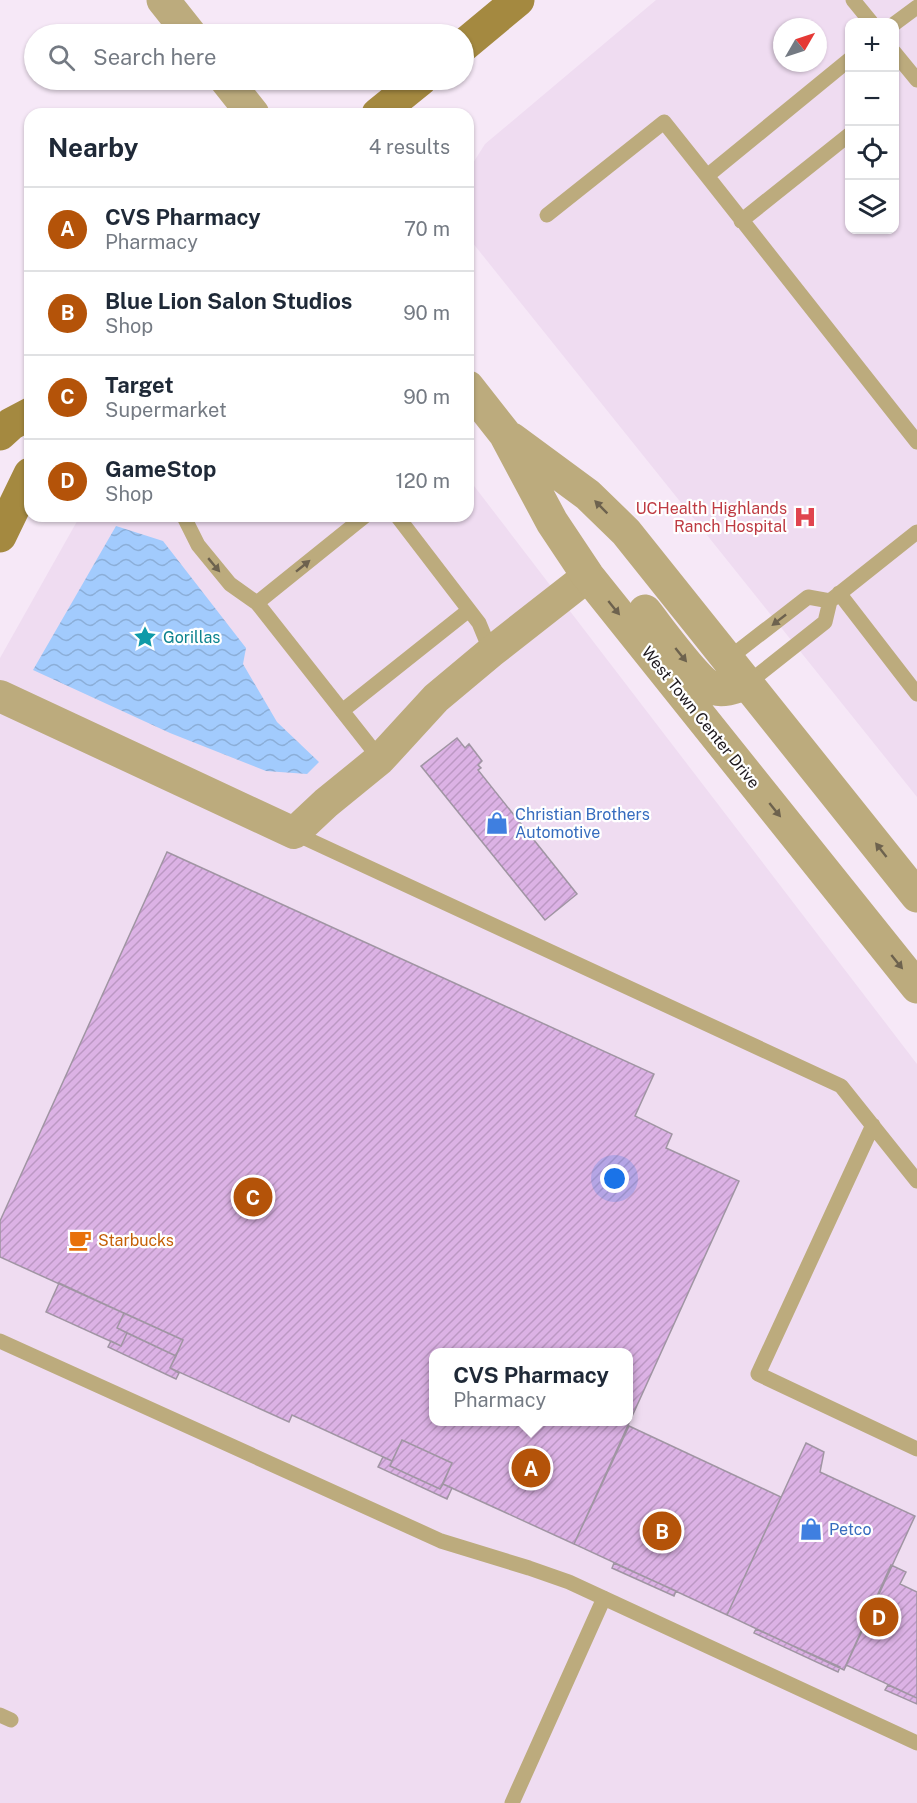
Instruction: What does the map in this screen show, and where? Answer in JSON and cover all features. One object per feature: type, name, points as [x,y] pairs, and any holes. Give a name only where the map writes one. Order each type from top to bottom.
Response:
[{"type":"main road","points":[[474,37],[518,0]]},
{"type":"main road","points":[[385,108],[408,90]]},
{"type":"main road","points":[[0,434],[11,424],[24,417]]},
{"type":"main road","points":[[0,536],[24,486]]},
{"type":"street","points":[[163,0],[182,24]]},
{"type":"street","points":[[234,90],[248,108]]},
{"type":"street","name":"West Town Center Drive","points":[[474,395],[505,434],[563,541],[588,576],[917,987]]},
{"type":"street","name":"West Town Center Drive","points":[[505,434],[596,502],[626,532],[917,896]]},
{"type":"street","points":[[542,504],[618,578],[701,680],[715,689],[730,689],[738,671]]},
{"type":"street","points":[[0,696],[294,833],[326,803],[380,759],[432,702],[491,652],[588,576]]},
{"type":"lane","points":[[853,0],[868,18]]},
{"type":"lane","points":[[899,20],[917,7]]},
{"type":"lane","points":[[899,57],[917,80]]},
{"type":"lane","points":[[707,176],[845,63]]},
{"type":"lane","points":[[547,215],[664,122],[741,221],[912,425],[917,442]]},
{"type":"lane","points":[[741,221],[845,137]]},
{"type":"lane","points":[[186,522],[204,553],[230,584],[257,603],[380,759]]},
{"type":"lane","points":[[257,603],[358,522]]},
{"type":"lane","points":[[402,522],[479,623],[491,652]]},
{"type":"lane","points":[[738,671],[825,622],[835,597],[917,532]]},
{"type":"lane","points":[[738,671],[808,597],[835,597],[917,694]]},
{"type":"lane","points":[[342,711],[469,610]]},
{"type":"lane","points":[[294,833],[841,1086],[917,1180]]},
{"type":"lane","points":[[873,1125],[758,1374],[917,1449]]},
{"type":"lane","points":[[0,1341],[434,1538],[545,1573],[604,1598],[917,1743]]},
{"type":"lane","points":[[512,1803],[604,1598]]},
{"type":"shaded area","name":"UCHealth Highlands Ranch Hospital","points":[[656,0],[917,0],[917,797],[474,244],[474,161],[485,144]]},
{"type":"shaded area","points":[[474,486],[917,1064],[917,1803],[0,1803],[0,658],[77,522],[474,522]]},
{"type":"water","points":[[116,526],[163,541],[246,648],[243,664],[277,722],[319,762],[307,774],[266,771],[170,733],[33,670]]},
{"type":"building","points":[[457,738],[465,748],[469,744],[482,761],[478,765],[481,768],[478,770],[577,894],[545,920],[421,766]]},
{"type":"building","points":[[167,852],[654,1074],[635,1116],[672,1134],[666,1148],[739,1181],[633,1414],[633,1348],[429,1348],[429,1426],[628,1426],[574,1544],[443,1484],[452,1463],[402,1440],[392,1461],[292,1415],[289,1422],[170,1368],[183,1340],[0,1257],[0,1221]]},
{"type":"building","points":[[59,1283],[124,1313],[117,1328],[127,1333],[121,1346],[46,1312]]},
{"type":"building","points":[[124,1313],[183,1340],[176,1356],[117,1328]]},
{"type":"building","points":[[127,1333],[176,1356],[170,1368],[179,1373],[176,1379],[108,1347],[111,1341],[121,1346]]},
{"type":"building","points":[[629,1426],[781,1497],[727,1615],[574,1544]]},
{"type":"building","points":[[402,1440],[452,1463],[440,1489],[390,1466]]},
{"type":"building","points":[[806,1443],[824,1452],[820,1472],[915,1516],[844,1670],[727,1615]]},
{"type":"building","points":[[383,1457],[392,1461],[390,1466],[440,1489],[443,1484],[452,1488],[447,1499],[378,1467]]},
{"type":"building","points":[[614,1563],[676,1591],[674,1596],[612,1568]]},
{"type":"building","points":[[891,1565],[906,1572],[900,1584],[917,1592],[917,1698],[846,1665]]},
{"type":"building","points":[[756,1629],[840,1667],[838,1672],[754,1633]]},
{"type":"building","points":[[888,1685],[917,1698],[917,1704],[885,1690]]},
{"type":"place","name":"UCHealth Highlands Ranch Hospital","points":[[805,517]]},
{"type":"place","name":"Gorillas","points":[[145,637]]},
{"type":"place","name":"Christian Brothers Automotive","points":[[497,823]]},
{"type":"place","name":"Target","points":[[253,1197]]},
{"type":"place","name":"Starbucks","points":[[80,1240]]},
{"type":"place","name":"CVS Pharmacy","points":[[531,1468]]},
{"type":"place","name":"Petco","points":[[811,1529]]},
{"type":"place","name":"Blue Lion Salon Studios","points":[[662,1531]]},
{"type":"place","name":"GameStop","points":[[879,1617]]}]
